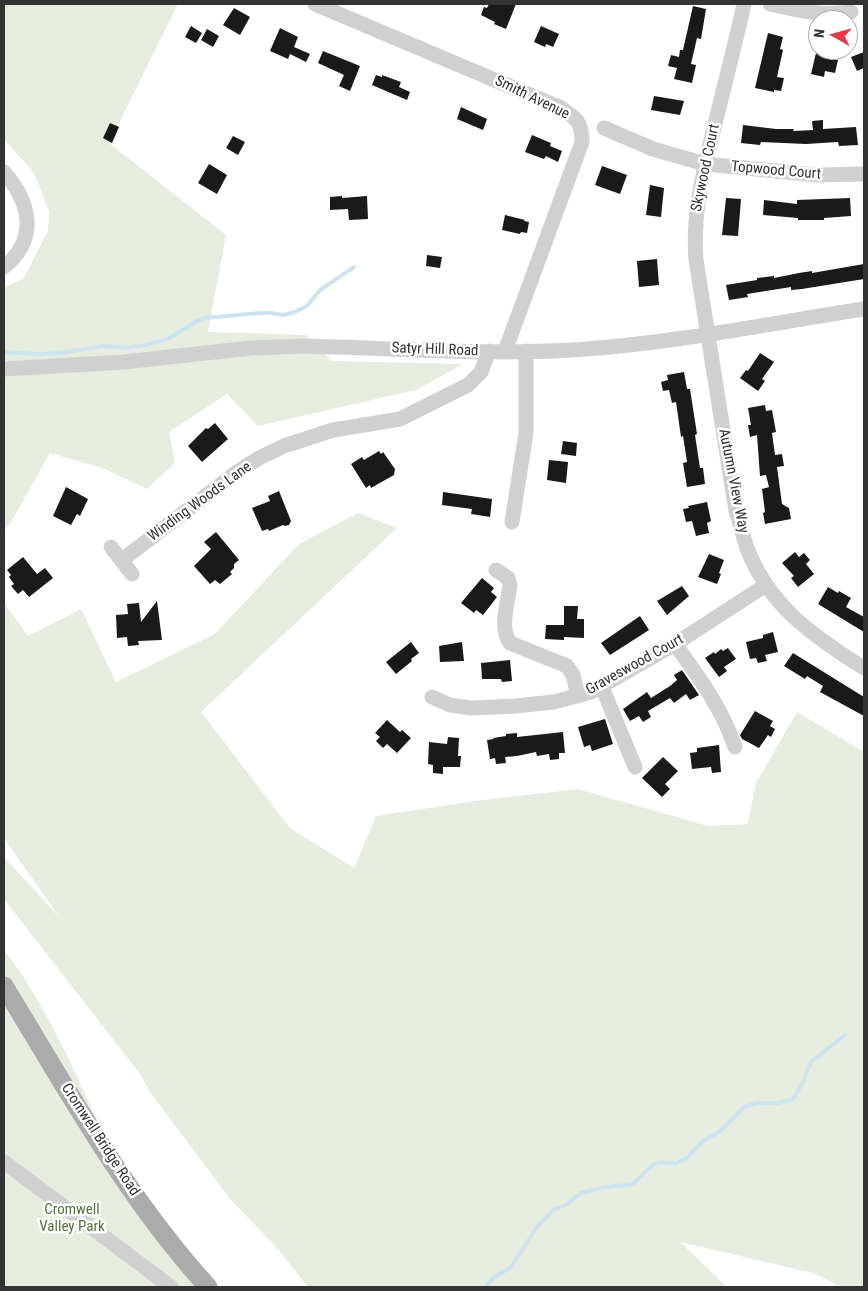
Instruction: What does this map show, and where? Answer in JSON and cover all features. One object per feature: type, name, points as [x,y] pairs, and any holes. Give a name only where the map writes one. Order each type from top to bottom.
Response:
[{"type":"main road","name":"Cromwell Bridge Road","points":[[4,986],[108,1155],[174,1247],[208,1287]]},
{"type":"street","name":"Smith Avenue","points":[[315,4],[561,108],[579,122],[582,142],[505,352]]},
{"type":"street","name":"Skywood Court","points":[[708,334],[696,260],[694,236],[696,214],[704,164],[744,4]]},
{"type":"street","points":[[770,4],[808,13]]},
{"type":"street","name":"Topwood Court","points":[[604,128],[653,149],[704,164],[816,175],[864,174]]},
{"type":"street","points":[[4,172],[12,181],[23,201],[27,214],[27,228],[19,251],[4,267]]},
{"type":"street","name":"Satyr Hill Road","points":[[4,369],[124,362],[272,347],[304,346],[505,352],[587,349],[708,334],[864,309]]},
{"type":"street","name":"Autumn View Way","points":[[708,334],[736,511],[747,548],[766,585],[791,616],[819,640],[864,668]]},
{"type":"street","name":"Winding Woods Lane","points":[[122,560],[238,472],[260,458],[293,443],[333,430],[400,419],[468,385],[481,372],[488,351]]},
{"type":"street","points":[[512,522],[526,433],[526,351]]},
{"type":"street","points":[[111,547],[132,574]]},
{"type":"street","points":[[496,570],[508,578],[510,585],[505,628],[506,637],[510,643],[568,666],[573,675],[578,696]]},
{"type":"street","name":"Graveswood Court","points":[[432,697],[450,705],[471,708],[554,702],[578,696],[602,687],[675,644],[766,585]]},
{"type":"street","points":[[675,644],[719,710],[735,747]]},
{"type":"street","points":[[602,687],[635,767]]},
{"type":"street","points":[[4,1162],[171,1287]]},
{"type":"green space","points":[[4,4],[173,4],[177,6],[109,143],[226,235],[208,332],[306,335],[332,361],[463,364],[416,390],[258,426],[227,394],[169,432],[175,463],[147,489],[105,469],[50,453],[10,524],[4,530],[4,288],[24,278],[48,231],[49,211],[34,173],[4,139]]},
{"type":"green space","points":[[358,513],[397,528],[201,712],[290,828],[354,868],[376,816],[475,801],[578,789],[708,826],[748,824],[756,783],[797,712],[864,752],[864,1287],[842,1287],[813,1273],[680,1242],[727,1287],[308,1287],[277,1248],[231,1200],[150,1092],[140,1074],[4,899],[4,857],[60,918],[4,838],[4,603],[28,636],[81,609],[116,682],[215,634],[299,544]]},
{"type":"green space","name":"Cromwell Valley Park","points":[[4,950],[23,976],[45,1013],[69,1059],[104,1136],[211,1287],[4,1287]]},
{"type":"building","points":[[489,4],[516,4],[506,29],[494,24],[495,22],[481,15],[484,7],[487,8]]},
{"type":"building","points":[[693,6],[706,9],[701,39],[697,38],[691,64],[696,65],[692,83],[674,79],[677,68],[668,66],[671,55],[679,57],[680,50],[683,50]]},
{"type":"building","points":[[234,8],[250,17],[240,35],[223,25]]},
{"type":"building","points":[[191,26],[202,33],[196,43],[185,37]]},
{"type":"building","points":[[541,26],[559,34],[553,47],[546,44],[545,47],[534,42]]},
{"type":"building","points":[[280,28],[298,37],[294,47],[310,54],[306,62],[290,54],[288,59],[270,51]]},
{"type":"building","points":[[207,29],[219,36],[213,47],[201,40]]},
{"type":"building","points":[[768,33],[783,37],[780,49],[783,50],[777,77],[784,78],[781,91],[774,90],[774,92],[755,88]]},
{"type":"building","points":[[323,51],[360,66],[350,91],[339,86],[344,75],[318,63]]},
{"type":"building","points":[[864,52],[864,68],[857,71],[852,60],[858,60],[858,54]]},
{"type":"building","points":[[814,60],[838,60],[835,73],[825,71],[824,77],[811,74]]},
{"type":"building","points":[[376,75],[382,77],[382,75],[401,82],[399,87],[410,92],[407,100],[372,85]]},
{"type":"building","points":[[654,96],[684,101],[680,115],[651,110]]},
{"type":"building","points":[[461,107],[487,119],[483,130],[457,119]]},
{"type":"building","points":[[823,120],[823,129],[856,127],[858,145],[839,146],[838,142],[806,144],[761,142],[760,145],[741,143],[743,125],[794,129],[793,131],[813,130],[812,121]]},
{"type":"building","points":[[110,123],[119,127],[112,143],[103,138]]},
{"type":"building","points":[[532,135],[551,143],[550,146],[562,151],[558,162],[546,156],[544,159],[525,152]]},
{"type":"building","points":[[233,136],[245,142],[238,155],[226,148]]},
{"type":"building","points":[[209,164],[227,175],[217,194],[198,183]]},
{"type":"building","points":[[602,166],[627,175],[620,194],[595,185]]},
{"type":"building","points":[[650,185],[664,188],[661,217],[646,215]]},
{"type":"building","points":[[342,196],[342,198],[367,196],[368,219],[349,220],[348,209],[330,210],[330,197]]},
{"type":"building","points":[[726,198],[741,199],[738,236],[722,235]]},
{"type":"building","points":[[850,198],[851,216],[824,218],[824,220],[798,220],[798,218],[763,215],[764,200],[797,204],[797,200]]},
{"type":"building","points":[[505,215],[529,222],[527,233],[521,232],[520,234],[502,230]]},
{"type":"building","points":[[427,255],[442,257],[440,268],[426,266]]},
{"type":"building","points":[[657,259],[659,285],[639,287],[637,261]]},
{"type":"building","points":[[864,264],[864,279],[802,289],[791,290],[791,287],[747,294],[748,297],[729,300],[726,285],[757,280],[757,278],[774,276],[774,278]]},
{"type":"building","points":[[760,353],[774,362],[762,379],[765,381],[758,391],[740,378],[746,370],[748,371]]},
{"type":"building","points":[[684,372],[687,389],[690,389],[700,468],[703,468],[705,484],[687,487],[683,463],[687,462],[676,402],[672,403],[669,390],[663,391],[661,382],[668,380],[667,375]]},
{"type":"building","points":[[765,405],[766,411],[772,410],[776,432],[772,433],[775,455],[782,454],[784,466],[777,467],[782,504],[789,508],[791,519],[765,524],[762,489],[769,487],[766,475],[760,476],[757,435],[750,437],[748,425],[751,425],[748,408]]},
{"type":"building","points":[[215,423],[228,439],[202,462],[188,446],[206,428],[208,429]]},
{"type":"building","points":[[563,441],[577,443],[576,456],[561,454]]},
{"type":"building","points":[[379,451],[381,454],[383,452],[395,469],[394,475],[371,488],[370,485],[366,488],[351,464],[362,457],[364,460]]},
{"type":"building","points":[[549,460],[568,462],[566,483],[547,480]]},
{"type":"building","points":[[66,487],[88,499],[80,516],[77,514],[71,525],[53,516]]},
{"type":"building","points":[[279,491],[291,521],[289,525],[283,525],[269,531],[268,529],[262,531],[252,508],[270,501],[268,496]]},
{"type":"building","points":[[443,492],[492,499],[490,517],[471,514],[472,509],[442,505]]},
{"type":"building","points":[[707,502],[711,521],[707,523],[709,533],[696,536],[692,521],[686,522],[683,509]]},
{"type":"building","points":[[216,532],[239,560],[234,564],[234,568],[230,572],[232,574],[220,584],[215,580],[210,584],[194,566],[211,549],[204,542]]},
{"type":"building","points":[[795,552],[799,557],[804,553],[810,560],[806,564],[814,574],[798,587],[791,578],[794,576],[782,563]]},
{"type":"building","points":[[709,554],[724,560],[717,584],[698,577]]},
{"type":"building","points":[[23,557],[37,574],[45,568],[53,578],[29,597],[23,590],[18,594],[11,586],[14,584],[7,570]]},
{"type":"building","points":[[482,578],[494,588],[491,592],[497,597],[483,615],[476,610],[474,613],[461,603]]},
{"type":"building","points":[[682,586],[689,596],[667,615],[657,601]]},
{"type":"building","points":[[828,587],[851,598],[846,607],[864,617],[864,632],[818,604]]},
{"type":"building","points":[[157,601],[162,640],[138,641],[139,645],[128,646],[127,637],[117,638],[116,615],[128,614],[127,604],[139,603],[141,622]]},
{"type":"building","points":[[564,606],[578,606],[577,619],[584,619],[584,638],[564,637],[564,640],[545,639],[546,625],[564,625]]},
{"type":"building","points":[[640,616],[649,630],[610,655],[601,643]]},
{"type":"building","points":[[773,632],[778,652],[765,655],[767,661],[758,663],[756,658],[750,659],[746,642],[763,638],[763,635]]},
{"type":"building","points":[[411,642],[419,653],[396,674],[386,662]]},
{"type":"building","points":[[462,642],[464,661],[440,662],[439,646]]},
{"type":"building","points":[[728,648],[736,659],[724,667],[727,671],[719,677],[705,658],[714,652],[715,654],[721,649],[723,651]]},
{"type":"building","points":[[793,653],[864,697],[864,716],[820,692],[823,686],[807,676],[805,679],[784,666]]},
{"type":"building","points":[[510,660],[512,681],[502,682],[501,679],[482,679],[481,663]]},
{"type":"building","points":[[682,670],[699,695],[690,700],[686,694],[674,703],[670,698],[648,711],[651,717],[643,722],[639,716],[630,721],[623,709],[647,692],[651,698],[670,686],[677,680],[674,675]]},
{"type":"building","points":[[755,711],[773,721],[770,726],[775,729],[771,737],[768,735],[759,748],[742,739],[740,735]]},
{"type":"building","points":[[605,719],[613,744],[592,751],[590,745],[584,747],[578,727]]},
{"type":"building","points":[[387,720],[400,732],[402,730],[411,738],[397,753],[387,744],[383,748],[376,741],[380,737],[375,733]]},
{"type":"building","points":[[563,732],[565,753],[559,753],[559,759],[550,760],[549,754],[537,756],[536,752],[505,757],[506,763],[496,764],[495,758],[490,759],[487,740],[506,736],[506,734],[517,733],[517,737]]},
{"type":"building","points":[[448,737],[459,738],[458,756],[461,756],[460,767],[443,767],[443,774],[433,773],[433,765],[428,764],[429,742],[447,744]]},
{"type":"building","points":[[719,745],[721,772],[712,773],[711,767],[692,769],[690,753],[697,752],[697,748]]},
{"type":"building","points":[[663,757],[678,771],[665,784],[670,789],[662,797],[642,778]]},
{"type":"waterway","points":[[4,352],[39,354],[61,353],[103,346],[127,348],[168,339],[205,318],[260,313],[283,315],[307,306],[320,290],[354,267]]},
{"type":"waterway","points":[[486,1287],[493,1278],[511,1267],[537,1227],[553,1210],[566,1205],[581,1193],[601,1188],[633,1184],[651,1166],[656,1164],[676,1164],[688,1157],[702,1142],[720,1131],[744,1107],[758,1103],[778,1103],[793,1099],[803,1082],[811,1062],[845,1035]]}]
